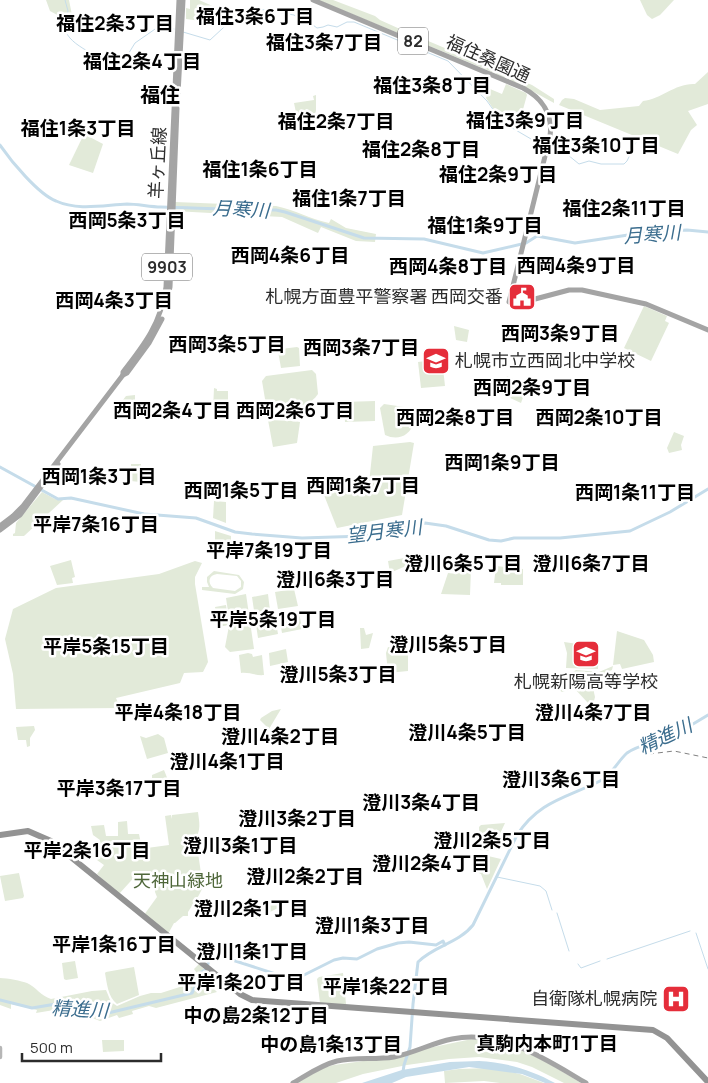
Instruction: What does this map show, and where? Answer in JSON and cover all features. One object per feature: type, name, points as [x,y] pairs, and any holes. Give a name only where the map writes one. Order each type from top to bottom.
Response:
[{"type":"highway","points":[[0,836],[28,831],[48,839],[242,996],[257,1002],[653,1030],[669,1040],[708,1082]]},
{"type":"main road","name":"羊ヶ丘線","points":[[0,526],[17,513],[35,492],[123,375],[127,373],[155,335],[161,322],[168,300],[181,0]]},
{"type":"main road","name":"福住桑園通","points":[[313,0],[523,88],[539,99],[548,112],[551,126],[509,302],[520,303],[569,290],[582,290],[646,304],[708,330]]},
{"type":"main road","name":"羊ヶ丘線","points":[[0,530],[20,515],[35,492]]},
{"type":"main road","points":[[293,1083],[322,1067],[337,1062],[390,1058],[457,1038],[477,1037],[495,1039],[525,1049],[586,1083]]},
{"type":"main road","points":[[0,1048],[0,1057]]},
{"type":"green space","points":[[46,0],[69,0],[74,25],[62,28],[61,17],[50,11]]},
{"type":"green space","points":[[190,0],[199,0],[217,8],[217,15],[208,22],[186,19],[186,8],[190,9]]},
{"type":"green space","points":[[318,0],[333,0],[375,16],[400,29],[532,85],[554,99],[554,103],[523,86],[485,69]]},
{"type":"green space","points":[[640,0],[674,0],[660,15],[652,19],[647,15]]},
{"type":"green space","points":[[708,72],[708,104],[688,111],[697,125],[691,130],[678,154],[559,105],[565,98],[574,99],[600,110],[639,106],[643,101],[650,100],[675,88],[695,84]]},
{"type":"green space","points":[[506,84],[527,95],[517,131],[502,122],[486,98],[490,89],[502,94]]},
{"type":"green space","points":[[316,95],[316,111],[311,123],[299,127],[294,103],[314,100],[313,96]]},
{"type":"green space","points":[[84,134],[103,144],[93,173],[69,165]]},
{"type":"green space","points":[[175,202],[276,206],[329,223],[331,219],[346,228],[376,234],[375,242],[356,241],[321,227],[318,233],[282,217],[174,211]]},
{"type":"green space","points":[[644,306],[667,316],[665,321],[669,323],[651,361],[624,348]]},
{"type":"green space","points":[[454,326],[469,330],[467,342],[456,340]]},
{"type":"green space","points":[[299,348],[300,366],[281,368],[278,351]]},
{"type":"green space","points":[[442,359],[445,386],[421,388],[418,362]]},
{"type":"green space","points":[[312,370],[316,374],[318,394],[314,399],[296,406],[269,406],[265,399],[262,381],[266,376]]},
{"type":"green space","points":[[507,376],[527,386],[521,403],[499,393]]},
{"type":"green space","points":[[214,388],[217,391],[228,391],[228,410],[213,410]]},
{"type":"green space","points":[[135,395],[135,407],[133,409],[116,409],[126,396]]},
{"type":"green space","points":[[375,401],[375,421],[345,422],[344,402]]},
{"type":"green space","points":[[384,404],[411,408],[414,423],[406,434],[399,437],[385,435],[380,408]]},
{"type":"green space","points":[[268,420],[300,422],[297,443],[273,447]]},
{"type":"green space","points":[[674,432],[684,436],[681,445],[682,450],[669,453],[667,448]]},
{"type":"green space","points":[[414,443],[402,515],[337,528],[322,490],[369,483],[373,446]]},
{"type":"green space","points":[[131,464],[141,464],[140,482],[131,481]]},
{"type":"green space","points":[[42,492],[55,499],[63,500],[24,536],[13,536],[16,523]]},
{"type":"green space","points":[[214,501],[226,502],[226,523],[213,518]]},
{"type":"green space","points":[[215,531],[231,536],[231,546],[215,544]]},
{"type":"green space","points":[[432,553],[430,561],[408,565],[390,573],[388,561]]},
{"type":"green space","points":[[71,560],[75,577],[72,578],[73,583],[57,585],[50,566]]},
{"type":"green space","points":[[195,561],[202,563],[195,577],[195,584],[208,662],[203,672],[184,673],[180,683],[116,698],[120,708],[16,709],[13,674],[5,639],[13,609],[56,588],[159,574]]},
{"type":"green space","points":[[496,566],[523,569],[523,585],[501,585],[501,583],[494,583]]},
{"type":"green space","points":[[457,567],[471,569],[470,595],[441,594],[448,573],[457,574]]},
{"type":"green space","points":[[214,571],[239,575],[244,582],[243,589],[235,594],[202,590],[202,587],[209,587],[207,577]],"holes":[[[217,574],[237,576],[241,581],[241,587],[235,591],[213,588],[210,583],[211,577]]]},
{"type":"green space","points":[[294,589],[298,606],[278,609],[275,592]]},
{"type":"green space","points":[[246,594],[254,649],[230,652],[225,647],[230,625],[226,598]]},
{"type":"green space","points":[[268,594],[270,611],[261,613],[262,619],[275,617],[278,634],[258,638],[252,597]]},
{"type":"green space","points":[[226,605],[229,625],[218,627],[215,607]]},
{"type":"green space","points":[[299,612],[302,629],[282,633],[279,616]]},
{"type":"green space","points":[[360,628],[364,628],[366,635],[373,633],[369,648],[361,649]]},
{"type":"green space","points":[[617,631],[644,640],[653,655],[654,662],[622,669],[620,664],[613,665]]},
{"type":"green space","points":[[564,642],[599,647],[598,669],[566,668],[567,653]]},
{"type":"green space","points":[[388,647],[408,651],[408,671],[388,673],[386,653]]},
{"type":"green space","points":[[286,649],[288,662],[270,666],[269,653]]},
{"type":"green space","points":[[252,654],[253,657],[262,655],[264,675],[241,673],[239,655]]},
{"type":"green space","points":[[613,666],[612,670],[591,679],[595,697],[594,701],[589,704],[574,688],[562,692],[544,678],[546,674],[550,676],[570,674],[576,670],[599,672]]},
{"type":"green space","points":[[197,705],[198,709],[195,716],[179,720],[182,710]]},
{"type":"green space","points":[[281,709],[269,729],[260,720],[272,711]]},
{"type":"green space","points":[[34,726],[35,730],[30,738],[30,746],[27,747],[26,740],[18,740],[16,727]]},
{"type":"green space","points":[[158,734],[164,738],[168,753],[147,759],[140,736],[146,738]]},
{"type":"green space","points":[[164,770],[168,780],[152,786],[152,775]]},
{"type":"green space","name":"天神山緑地","points":[[198,812],[199,830],[194,839],[196,839],[203,887],[188,912],[188,916],[183,916],[174,923],[168,934],[144,915],[157,897],[154,878],[152,877],[148,880],[139,872],[119,894],[97,874],[104,865],[97,860],[103,853],[99,849],[100,840],[93,835],[91,826],[104,825],[106,836],[118,836],[118,822],[127,821],[128,834],[139,834],[141,844],[146,844],[147,848],[169,845],[165,816],[171,815],[172,819],[172,815]]},
{"type":"green space","points":[[505,823],[492,851],[480,850],[479,827],[481,825]]},
{"type":"green space","points":[[488,856],[501,859],[487,889],[481,874],[477,872],[479,860],[487,862]]},
{"type":"green space","points":[[19,873],[23,898],[5,901],[0,876]]},
{"type":"green space","points":[[277,903],[278,908],[256,919],[236,916],[235,909]]},
{"type":"green space","points":[[75,961],[78,978],[64,979],[62,963]]},
{"type":"green space","points":[[199,964],[207,972],[199,977],[199,985],[211,986],[217,992],[156,1008],[149,1006],[132,1011],[133,1014],[119,1018],[117,1015],[100,1021],[66,1008],[36,1013],[37,1010],[11,1004],[11,1009],[0,1005],[0,978],[27,983],[51,999],[106,990],[111,1002],[117,1006],[140,996],[161,993],[186,985],[196,972],[194,969]]},
{"type":"green space","points":[[134,967],[139,995],[117,1004],[110,994],[105,973]]},
{"type":"green space","points":[[343,973],[346,1004],[320,1003],[317,979]]},
{"type":"green space","points":[[472,1039],[516,1048],[542,1060],[581,1083],[564,1083],[532,1067],[517,1062],[479,1057],[407,1065],[363,1074],[336,1083],[297,1083],[323,1068],[334,1065],[371,1060]]},
{"type":"green space","points":[[102,1040],[124,1040],[124,1051],[103,1052]]},
{"type":"green space","points":[[490,1068],[520,1074],[544,1083],[484,1081],[445,1083],[444,1071]]},
{"type":"water","points":[[479,1061],[499,1063],[518,1068],[537,1074],[555,1083],[545,1083],[522,1074],[469,1067],[406,1077],[392,1083],[362,1083],[402,1070],[450,1062]]},
{"type":"waterway","points":[[65,0],[68,11],[65,28],[68,35],[79,46],[102,60],[114,52],[124,57],[127,56],[135,43],[158,27],[174,29]]},
{"type":"waterway","points":[[183,32],[210,40],[236,16],[256,9],[273,11]]},
{"type":"waterway","points":[[277,12],[294,15],[317,28],[328,25],[337,27],[347,22],[354,22],[448,61],[487,101],[502,122],[543,146]]},
{"type":"waterway","points":[[550,148],[568,155],[579,164],[589,161],[601,164],[624,164],[639,136]]},
{"type":"waterway","name":"月寒川","points":[[0,145],[18,168],[41,192],[56,201],[73,206],[91,207],[127,204],[157,207],[276,210],[364,238],[424,239],[483,253],[526,243],[537,236],[575,243],[648,232],[687,230],[708,232]]},
{"type":"waterway","name":"望月寒川","points":[[0,467],[58,499],[71,498],[144,514],[196,518],[235,532],[302,538],[365,536],[425,523],[446,526],[489,540],[501,541],[514,538],[560,538],[630,531],[670,512],[708,489]]},
{"type":"waterway","name":"精進川","points":[[403,1072],[410,1047],[418,962],[431,952],[461,936],[473,925],[517,835],[525,824],[544,807],[600,781],[611,772],[627,753],[659,740],[660,737],[674,730],[688,727],[708,715]]},
{"type":"waterway","points":[[497,877],[540,886],[546,891],[552,910]]},
{"type":"waterway","points":[[557,913],[569,951]]},
{"type":"waterway","points":[[607,959],[690,931]]},
{"type":"waterway","points":[[696,933],[708,969]]},
{"type":"waterway","name":"精進川","points":[[208,964],[212,952],[221,944],[223,947],[223,957],[288,978],[300,977],[334,960],[343,958],[357,959],[377,949],[398,943],[409,942],[436,945],[443,941],[445,945]]},
{"type":"waterway","points":[[578,964],[581,968],[600,961]]},
{"type":"waterway","name":"精進川","points":[[0,1000],[32,1008],[62,1003],[97,1013],[108,1013],[192,993],[197,975],[205,970]]},
{"type":"waterway","name":"精進川","points":[[80,1007],[90,1007],[93,1011]]},
{"type":"railway","points":[[649,754],[674,751],[708,758]]},
{"type":"place","name":"札幌方面豊平警察署 西岡交番","points":[[522,297]]},
{"type":"place","name":"札幌市立西岡北中学校","points":[[436,361]]},
{"type":"place","name":"札幌新陽高等学校","points":[[586,654]]},
{"type":"place","name":"自衛隊札幌病院","points":[[676,999]]},
{"type":"district","name":"福住3条6丁目","points":[[255,16]]},
{"type":"district","name":"福住2条3丁目","points":[[115,23]]},
{"type":"district","name":"福住3条7丁目","points":[[324,42]]},
{"type":"district","name":"福住2条4丁目","points":[[142,61]]},
{"type":"district","name":"福住3条8丁目","points":[[432,85]]},
{"type":"district","name":"福住","points":[[160,95]]},
{"type":"district","name":"福住3条9丁目","points":[[525,120]]},
{"type":"district","name":"福住2条7丁目","points":[[336,121]]},
{"type":"district","name":"福住1条3丁目","points":[[78,128]]},
{"type":"district","name":"福住3条10丁目","points":[[596,145]]},
{"type":"district","name":"福住2条8丁目","points":[[421,149]]},
{"type":"district","name":"福住1条6丁目","points":[[260,169]]},
{"type":"district","name":"福住2条9丁目","points":[[498,174]]},
{"type":"district","name":"福住1条7丁目","points":[[349,198]]},
{"type":"district","name":"福住2条11丁目","points":[[624,208]]},
{"type":"district","name":"西岡5条3丁目","points":[[127,220]]},
{"type":"district","name":"福住1条9丁目","points":[[485,225]]},
{"type":"district","name":"西岡4条6丁目","points":[[290,255]]},
{"type":"district","name":"西岡4条9丁目","points":[[576,265]]},
{"type":"district","name":"西岡4条8丁目","points":[[448,266]]},
{"type":"district","name":"西岡4条3丁目","points":[[114,300]]},
{"type":"district","name":"西岡3条9丁目","points":[[560,333]]},
{"type":"district","name":"西岡3条5丁目","points":[[227,344]]},
{"type":"district","name":"西岡3条7丁目","points":[[361,347]]},
{"type":"district","name":"西岡2条9丁目","points":[[532,387]]},
{"type":"district","name":"西岡2条4丁目","points":[[172,410]]},
{"type":"district","name":"西岡2条6丁目","points":[[295,410]]},
{"type":"district","name":"西岡2条8丁目","points":[[455,417]]},
{"type":"district","name":"西岡2条10丁目","points":[[599,417]]},
{"type":"district","name":"西岡1条9丁目","points":[[502,462]]},
{"type":"district","name":"西岡1条3丁目","points":[[99,476]]},
{"type":"district","name":"西岡1条7丁目","points":[[363,485]]},
{"type":"district","name":"西岡1条5丁目","points":[[241,490]]},
{"type":"district","name":"西岡1条11丁目","points":[[635,492]]},
{"type":"district","name":"平岸7条16丁目","points":[[96,524]]},
{"type":"district","name":"平岸7条19丁目","points":[[269,550]]},
{"type":"district","name":"澄川6条5丁目","points":[[463,563]]},
{"type":"district","name":"澄川6条7丁目","points":[[591,563]]},
{"type":"district","name":"澄川6条3丁目","points":[[335,579]]},
{"type":"district","name":"平岸5条19丁目","points":[[273,619]]},
{"type":"district","name":"澄川5条5丁目","points":[[448,644]]},
{"type":"district","name":"平岸5条15丁目","points":[[106,646]]},
{"type":"district","name":"澄川5条3丁目","points":[[338,674]]},
{"type":"district","name":"平岸4条18丁目","points":[[178,712]]},
{"type":"district","name":"澄川4条7丁目","points":[[593,712]]},
{"type":"district","name":"澄川4条5丁目","points":[[467,732]]},
{"type":"district","name":"澄川4条2丁目","points":[[280,736]]},
{"type":"district","name":"澄川4条1丁目","points":[[227,761]]},
{"type":"district","name":"澄川3条6丁目","points":[[561,779]]},
{"type":"district","name":"平岸3条17丁目","points":[[119,788]]},
{"type":"district","name":"澄川3条4丁目","points":[[421,802]]},
{"type":"district","name":"澄川3条2丁目","points":[[297,818]]},
{"type":"district","name":"澄川2条5丁目","points":[[492,840]]},
{"type":"district","name":"澄川3条1丁目","points":[[240,845]]},
{"type":"district","name":"平岸2条16丁目","points":[[87,850]]},
{"type":"district","name":"澄川2条4丁目","points":[[431,863]]},
{"type":"district","name":"澄川2条2丁目","points":[[305,876]]},
{"type":"district","name":"澄川2条1丁目","points":[[251,908]]},
{"type":"district","name":"澄川1条3丁目","points":[[372,925]]},
{"type":"district","name":"平岸1条16丁目","points":[[114,944]]},
{"type":"district","name":"澄川1条1丁目","points":[[252,951]]},
{"type":"district","name":"平岸1条20丁目","points":[[241,982]]},
{"type":"district","name":"平岸1条22丁目","points":[[386,986]]},
{"type":"district","name":"中の島2条12丁目","points":[[256,1015]]},
{"type":"district","name":"真駒内本町1丁目","points":[[547,1043]]},
{"type":"district","name":"中の島1条13丁目","points":[[331,1044]]}]
